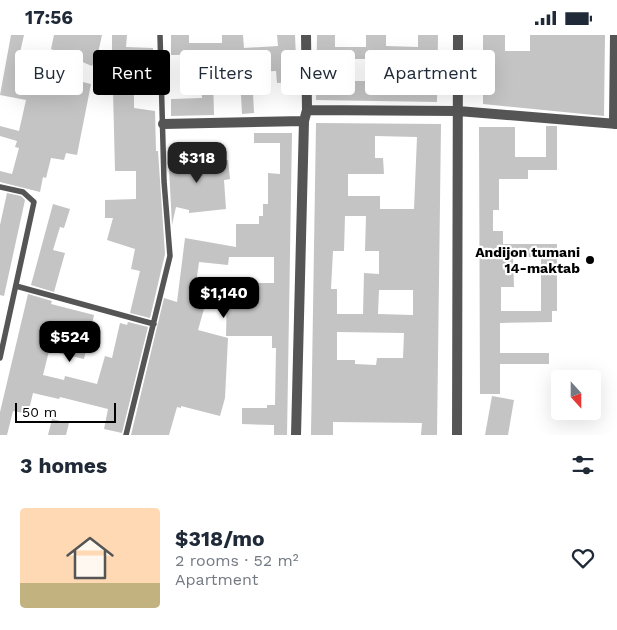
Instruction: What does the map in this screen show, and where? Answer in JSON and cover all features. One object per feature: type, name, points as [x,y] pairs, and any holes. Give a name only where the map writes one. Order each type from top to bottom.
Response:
[{"type":"street","points":[[296,435],[304,121],[307,110],[306,35]]},
{"type":"street","points":[[457,435],[458,35]]},
{"type":"street","points":[[307,110],[458,111],[616,124],[615,35]]},
{"type":"street","points":[[163,124],[304,121]]},
{"type":"lane","points":[[126,435],[171,247],[164,181],[160,35]]},
{"type":"lane","points":[[0,187],[23,192],[34,202],[0,358]]},
{"type":"lane","points":[[16,286],[154,323]]},
{"type":"building","points":[[11,35],[24,35],[21,50],[15,50],[15,95],[83,95],[83,82],[91,84],[77,155],[66,153],[64,160],[51,158],[46,178],[43,177],[40,192],[0,182],[0,171],[12,174],[19,148],[15,147],[17,141],[0,136],[0,126],[19,131],[26,100],[0,95]]},
{"type":"building","points":[[54,35],[102,35],[99,50],[93,50],[92,66],[83,62],[83,50],[51,49]]},
{"type":"building","points":[[112,35],[127,35],[126,47],[153,48],[153,50],[112,50]]},
{"type":"building","points":[[171,35],[189,35],[189,43],[222,43],[222,35],[243,35],[244,48],[278,46],[277,35],[295,35],[296,50],[281,50],[281,83],[277,83],[276,71],[271,71],[271,50],[180,50],[180,55],[171,55]]},
{"type":"building","points":[[317,35],[335,35],[335,47],[366,47],[366,35],[386,35],[386,46],[418,47],[418,35],[438,35],[438,50],[365,50],[365,59],[355,59],[355,50],[317,50]]},
{"type":"building","points":[[483,35],[505,35],[505,51],[530,51],[530,35],[605,35],[604,116],[483,104],[483,95],[495,95],[495,50],[483,50]]},
{"type":"building","points":[[355,81],[365,81],[365,95],[437,95],[437,102],[316,100],[316,95],[355,95]]},
{"type":"building","points":[[113,95],[134,95],[134,108],[155,111],[156,151],[158,151],[165,254],[150,318],[130,313],[140,271],[131,269],[135,249],[107,240],[113,218],[105,218],[105,200],[136,199],[136,171],[115,171]]},
{"type":"building","points":[[202,95],[214,95],[214,115],[171,116],[171,99],[202,98]]},
{"type":"building","points":[[241,95],[253,95],[254,113],[242,114]]},
{"type":"building","points":[[316,123],[441,124],[437,435],[421,435],[422,423],[333,422],[333,435],[311,435]],"holes":[[[375,136],[417,137],[414,209],[380,209],[380,196],[348,196],[348,174],[384,174],[383,158],[375,158]],[[345,216],[366,216],[365,251],[379,251],[379,274],[364,273],[363,314],[337,314],[337,289],[331,289],[333,251],[344,251]],[[379,290],[413,290],[413,315],[378,314]],[[337,332],[404,333],[403,358],[377,358],[376,365],[355,364],[355,360],[337,360]]]},
{"type":"building","points":[[546,126],[557,126],[557,170],[528,170],[528,179],[499,179],[499,210],[493,210],[493,231],[503,231],[503,244],[557,244],[557,311],[552,311],[552,322],[500,323],[500,353],[549,353],[549,364],[500,364],[500,394],[480,394],[479,127],[515,127],[515,157],[546,157]],"holes":[[[513,257],[541,257],[541,311],[501,311],[501,287],[514,287]]]},
{"type":"building","points":[[254,133],[292,133],[287,435],[274,435],[274,425],[242,424],[242,408],[267,408],[267,405],[275,405],[276,348],[272,348],[272,336],[226,336],[227,296],[234,296],[234,283],[274,283],[274,257],[229,257],[228,265],[199,262],[193,306],[204,309],[198,330],[228,338],[225,398],[220,416],[181,406],[181,408],[177,407],[169,435],[131,435],[164,298],[177,302],[185,238],[236,247],[236,224],[259,224],[259,216],[263,216],[263,204],[268,204],[268,173],[280,174],[280,143],[254,143]]},
{"type":"building","points":[[180,149],[182,164],[228,160],[230,179],[224,180],[226,209],[189,213],[189,210],[176,207],[172,225],[168,150]]},
{"type":"building","points":[[7,193],[21,196],[25,200],[4,296],[0,295],[0,225]]},
{"type":"building","points":[[53,204],[70,209],[64,228],[60,227],[53,250],[65,253],[54,292],[31,285]]},
{"type":"building","points":[[28,294],[52,301],[51,304],[94,315],[84,359],[49,351],[43,375],[64,380],[65,376],[97,384],[105,356],[112,358],[120,323],[127,325],[128,322],[148,327],[122,433],[104,429],[108,409],[60,397],[59,399],[33,393],[28,414],[13,411],[7,435],[0,435],[0,412]]},
{"type":"building","points":[[492,396],[514,400],[508,435],[485,435]]},
{"type":"building","points":[[52,419],[69,423],[66,435],[48,435]]},
{"type":"place","name":"Andijon tumani 14-maktab","points":[[590,260]]}]
